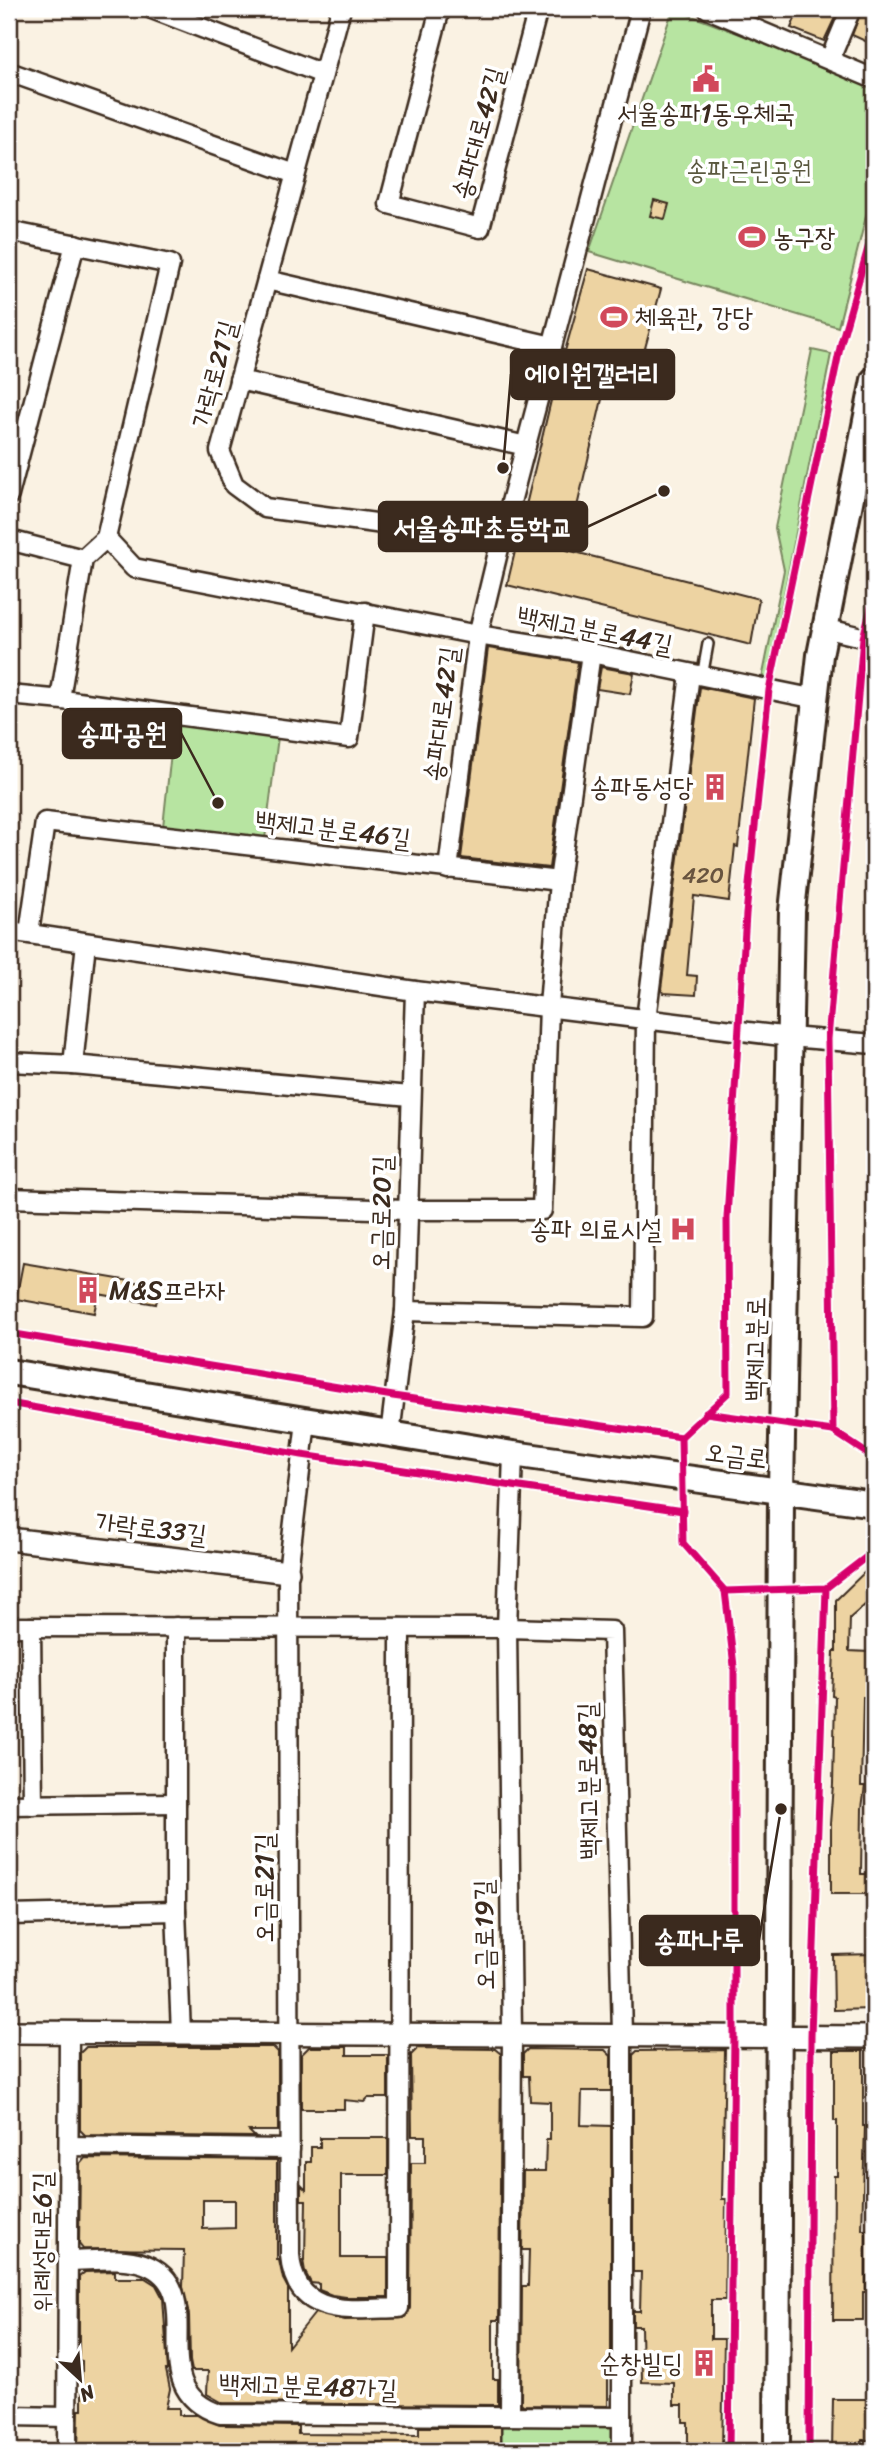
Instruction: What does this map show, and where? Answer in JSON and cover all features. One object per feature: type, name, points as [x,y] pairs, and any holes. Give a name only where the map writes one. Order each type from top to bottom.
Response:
[{"type":"main road","name":"백제고분로","points":[[777,2451],[781,1490],[792,911],[824,628],[874,380]]},
{"type":"main road","name":"오금로","points":[[9,1372],[513,1454],[874,1504]]},
{"type":"street","points":[[152,9],[323,74]]},
{"type":"street","name":"가락로21길","points":[[341,9],[220,451],[234,485],[265,508],[501,540]]},
{"type":"street","name":"송파대로42길","points":[[440,9],[389,204],[480,228],[538,9]]},
{"type":"street","name":"송파대로42길","points":[[448,869],[478,635],[642,9]]},
{"type":"street","points":[[708,9],[739,15],[874,79]]},
{"type":"street","points":[[830,59],[851,9]]},
{"type":"street","points":[[9,72],[295,174]]},
{"type":"street","points":[[9,230],[170,264],[106,538],[83,559],[61,699]]},
{"type":"street","points":[[9,495],[75,244]]},
{"type":"street","points":[[267,280],[552,346]]},
{"type":"street","points":[[239,380],[526,446]]},
{"type":"street","name":"백제고분로44길","points":[[106,538],[134,568],[478,635],[591,653],[816,699]]},
{"type":"street","points":[[9,540],[83,559]]},
{"type":"street","points":[[9,695],[61,699],[349,738],[365,612]]},
{"type":"street","points":[[824,628],[874,640]]},
{"type":"street","points":[[9,1198],[407,1210],[542,1210],[549,1006],[559,881],[591,653]]},
{"type":"street","points":[[405,1311],[643,1317],[646,1019],[696,676]]},
{"type":"street","name":"백제고분로46길","points":[[29,933],[45,822],[559,881]]},
{"type":"street","points":[[9,931],[415,991],[790,1037],[874,1044]]},
{"type":"street","points":[[73,1065],[86,943]]},
{"type":"street","name":"오금로20길","points":[[390,1435],[405,1311],[415,991]]},
{"type":"street","points":[[9,1062],[73,1065],[410,1096]]},
{"type":"street","name":"오금로21길","points":[[306,1421],[288,1572],[290,2266],[297,2284],[308,2298],[328,2307],[400,2308],[401,2033]]},
{"type":"street","name":"오금로19길","points":[[510,2416],[512,2034],[507,1628],[513,1454]]},
{"type":"street","name":"가락로33길","points":[[9,1539],[288,1572]]},
{"type":"street","points":[[9,1627],[507,1628]]},
{"type":"street","points":[[31,1627],[33,1805]]},
{"type":"street","points":[[176,1627],[176,1911],[181,2033]]},
{"type":"street","points":[[400,1628],[401,2033]]},
{"type":"street","name":"백제고분로48길","points":[[507,1628],[612,1631],[622,2034],[621,2417]]},
{"type":"street","points":[[9,1805],[176,1804]]},
{"type":"street","points":[[9,1915],[176,1911]]},
{"type":"street","points":[[9,2032],[874,2037]]},
{"type":"street","name":"위례성대로6길","points":[[67,2451],[69,2032]]},
{"type":"street","points":[[69,2147],[290,2149]]},
{"type":"street","name":"백제고분로48가길","points":[[68,2261],[133,2261],[155,2270],[164,2278],[177,2304],[179,2373],[188,2392],[208,2411],[231,2416],[621,2417]]},
{"type":"street","points":[[9,2416],[67,2417]]},
{"type":"street","points":[[621,2417],[622,2451]]},
{"type":"lane","points":[[696,676],[708,644]]},
{"type":"green space","name":"송파근린공원","points":[[673,9],[874,84],[874,185],[838,327],[589,252]]},
{"type":"green space","points":[[812,350],[831,354],[767,680],[762,679],[784,570],[775,528]]},
{"type":"green space","points":[[175,715],[279,729],[264,847],[162,836]]},
{"type":"green space","points":[[502,2425],[618,2426],[617,2451],[502,2451]]},
{"type":"building","points":[[799,9],[839,9],[824,41],[791,28]]},
{"type":"building","points":[[862,9],[874,9],[874,45],[852,35]]},
{"type":"building","points":[[654,200],[669,204],[665,219],[650,216]]},
{"type":"building","points":[[588,269],[661,289],[641,363],[612,356],[567,550],[759,599],[751,645],[507,585],[563,350],[565,351]]},
{"type":"building","points":[[488,648],[578,662],[549,868],[461,858]]},
{"type":"building","points":[[601,667],[634,673],[630,694],[597,689]]},
{"type":"building","points":[[700,687],[754,698],[738,847],[735,846],[729,901],[694,896],[687,975],[697,976],[696,995],[663,993],[661,989]]},
{"type":"building","name":"M&S프라자","points":[[23,1263],[160,1286],[156,1304],[98,1294],[94,1313],[16,1299]]},
{"type":"building","points":[[874,1563],[874,1597],[850,1618],[849,1651],[869,1652],[868,1697],[863,1697],[861,1786],[865,1786],[861,1874],[874,1874],[874,1894],[831,1894],[830,1824],[835,1697],[832,1696],[836,1651],[836,1600]]},
{"type":"building","points":[[874,1954],[874,2009],[834,2010],[833,1955]]},
{"type":"building","points":[[86,2047],[273,2047],[278,2052],[278,2131],[249,2131],[255,2137],[85,2135],[80,2130],[80,2053]]},
{"type":"building","points":[[309,2047],[347,2047],[347,2055],[388,2055],[388,2098],[368,2098],[364,2102],[344,2100],[344,2109],[301,2109],[301,2055]]},
{"type":"building","points":[[418,2048],[495,2049],[501,2054],[499,2320],[493,2320],[493,2379],[498,2379],[498,2405],[223,2403],[207,2394],[208,2371],[192,2371],[190,2361],[189,2315],[183,2287],[184,2250],[83,2249],[79,2244],[80,2164],[85,2158],[277,2160],[277,2260],[288,2288],[288,2347],[315,2313],[345,2320],[404,2318],[410,2308],[411,2163],[425,2163],[425,2136],[412,2136],[411,2055]],"holes":[[[203,2200],[235,2200],[235,2228],[203,2229]]]},
{"type":"building","points":[[528,2049],[605,2050],[611,2056],[611,2091],[582,2091],[581,2125],[611,2126],[611,2372],[608,2371],[608,2406],[521,2403],[522,2286],[528,2286],[529,2250],[522,2250],[523,2171],[545,2171],[546,2140],[550,2140],[550,2102],[530,2101],[529,2076],[523,2076],[523,2054]]},
{"type":"building","points":[[725,2050],[722,2199],[726,2199],[725,2300],[711,2300],[711,2339],[724,2339],[722,2451],[688,2451],[688,2422],[683,2422],[683,2405],[674,2405],[674,2383],[642,2382],[641,2326],[633,2326],[633,2311],[640,2311],[641,2272],[633,2272],[633,2055],[637,2051]]},
{"type":"building","points":[[834,2051],[863,2051],[865,2126],[862,2230],[866,2230],[866,2292],[863,2292],[863,2320],[833,2320],[834,2176],[837,2176]]},
{"type":"building","points":[[320,2138],[388,2138],[388,2175],[341,2175],[341,2258],[388,2258],[388,2297],[332,2295],[319,2290],[319,2284],[311,2283],[305,2272],[303,2260],[306,2200],[301,2200],[301,2185],[306,2190],[306,2162],[311,2162],[311,2147],[320,2147]]},
{"type":"building","points":[[115,2271],[115,2278],[145,2278],[156,2285],[163,2298],[166,2370],[170,2389],[166,2408],[179,2408],[179,2415],[198,2415],[220,2425],[298,2426],[298,2434],[419,2435],[419,2427],[501,2427],[501,2451],[78,2451],[79,2410],[82,2410],[79,2277],[85,2272]]},
{"type":"building","points":[[833,2399],[869,2399],[869,2440],[862,2440],[862,2451],[832,2451]]},
{"type":"cycle path","points":[[729,2451],[734,2035],[734,1666],[725,1591],[683,1543],[681,1437],[728,1393],[727,1218],[746,914],[769,690],[841,343],[874,227]]},
{"type":"cycle path","points":[[833,1431],[828,1039],[863,638],[874,595]]},
{"type":"cycle path","points":[[9,1333],[393,1396],[681,1437]]},
{"type":"cycle path","points":[[9,1403],[302,1455],[683,1511]]},
{"type":"cycle path","points":[[706,1413],[833,1431],[874,1458]]},
{"type":"cycle path","points":[[725,1591],[826,1588],[874,1551]]},
{"type":"cycle path","points":[[809,2451],[811,2036],[826,1588]]},
{"type":"place","name":"서울송파1동우체국","points":[[706,79]]},
{"type":"place","name":"농구장","points":[[752,237]]},
{"type":"place","name":"체육관, 강당","points":[[614,317]]},
{"type":"place","name":"에이원갤러리","points":[[503,468]]},
{"type":"place","name":"서울송파초등학교","points":[[664,491]]},
{"type":"place","name":"송파동성당","points":[[715,787]]},
{"type":"place","name":"송파공원","points":[[218,803]]},
{"type":"place","name":"송파 의료시설","points":[[683,1229]]},
{"type":"place","name":"M&S프라자","points":[[88,1290]]},
{"type":"place","name":"송파나루","points":[[781,1809]]},
{"type":"place","name":"순창빌딩","points":[[704,2363]]}]
